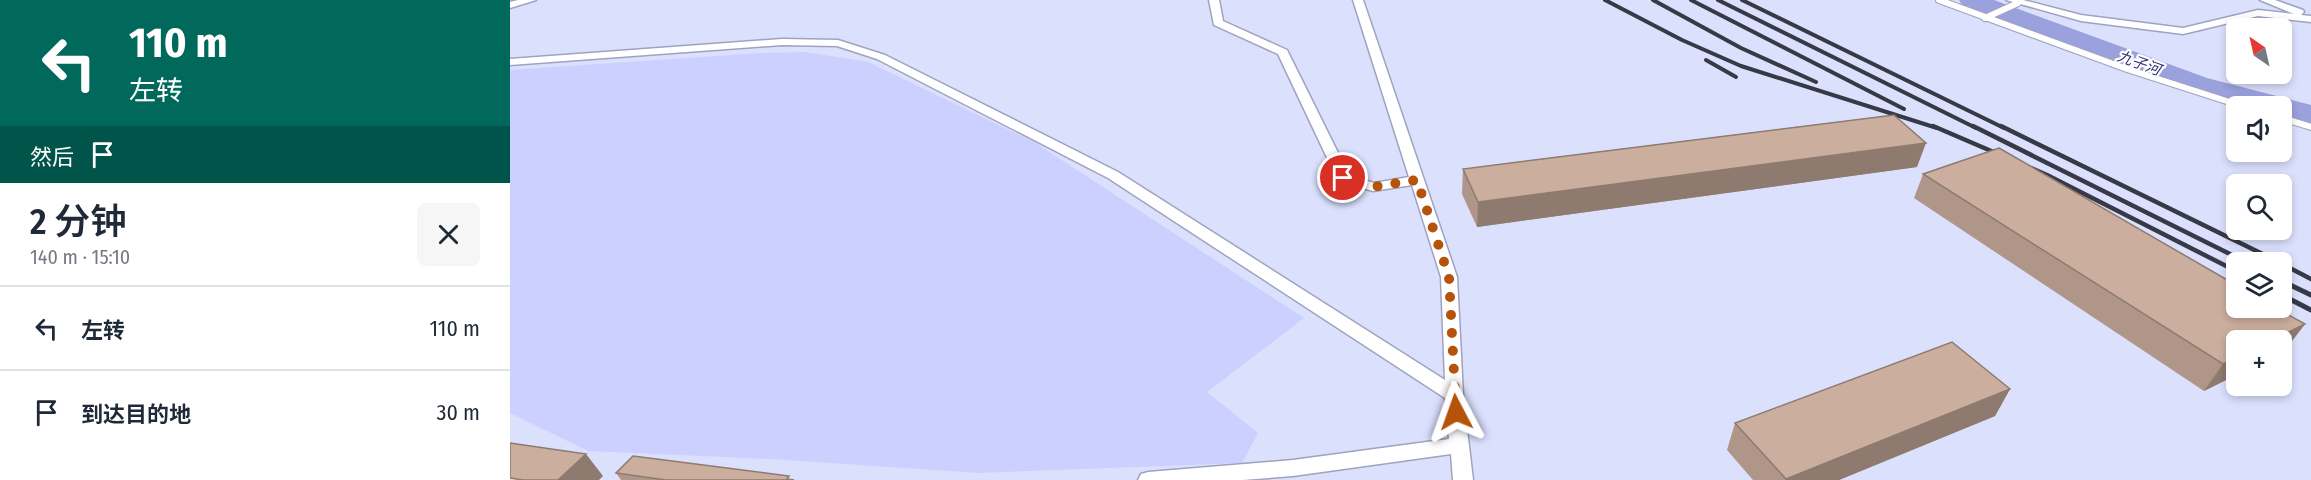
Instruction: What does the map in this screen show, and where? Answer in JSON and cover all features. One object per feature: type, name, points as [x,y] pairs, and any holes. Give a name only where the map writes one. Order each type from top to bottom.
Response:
[{"type":"street","points":[[510,5],[531,0]]},
{"type":"street","points":[[1214,0],[1218,23],[1282,52],[1343,178],[1372,187],[1417,180]]},
{"type":"street","points":[[1358,0],[1449,277],[1454,395],[1463,480]]},
{"type":"street","points":[[2265,0],[2311,18]]},
{"type":"street","points":[[2015,1],[2081,18],[2183,31],[2258,14],[2311,18]]},
{"type":"street","points":[[510,62],[782,42],[837,43],[881,57],[1113,175],[1454,395]]},
{"type":"street","points":[[1148,480],[1293,468],[1459,445]]},
{"type":"lane","points":[[1939,0],[2168,85],[2226,101]]},
{"type":"lane","points":[[1986,18],[2015,1]]},
{"type":"lane","points":[[2292,121],[2311,127]]},
{"type":"shaded area","points":[[805,52],[868,62],[1034,142],[1304,318],[1207,392],[1258,433],[1242,463],[979,473],[771,459],[588,451],[510,413],[510,70]]},
{"type":"building","points":[[1894,115],[1926,143],[1478,202],[1463,169]]},
{"type":"building","points":[[1999,148],[2226,279],[2226,318],[2292,317],[2305,324],[2292,330],[2226,330],[2226,363],[2223,364],[1923,174]]},
{"type":"building","points":[[1952,342],[2010,389],[1786,479],[1735,423]]},
{"type":"building","points":[[510,443],[586,454],[558,480],[523,480],[510,478]]},
{"type":"building","points":[[633,456],[789,476],[787,479],[794,480],[666,480],[616,473]]},
{"type":"waterway","name":"九子河","points":[[1971,0],[2197,84],[2311,114]]},
{"type":"railway","points":[[1605,0],[1682,40],[1741,66],[1937,128]]},
{"type":"railway","points":[[1653,0],[1741,48],[1816,82]]},
{"type":"railway","points":[[1691,0],[1904,109]]},
{"type":"railway","points":[[1718,0],[1976,128]]},
{"type":"railway","points":[[1742,0],[2004,128]]},
{"type":"railway","points":[[1706,60],[1736,77]]},
{"type":"railway","points":[[1933,126],[2047,175],[2226,266]]},
{"type":"railway","points":[[1973,126],[2226,252]]},
{"type":"railway","points":[[2001,126],[2259,252]]},
{"type":"railway","points":[[2292,269],[2311,279]]},
{"type":"railway","points":[[2292,286],[2311,295]]},
{"type":"railway","points":[[2292,300],[2311,310]]},
{"type":"route","points":[[1343,178],[1372,187],[1417,180],[1449,277],[1456,412]]}]
